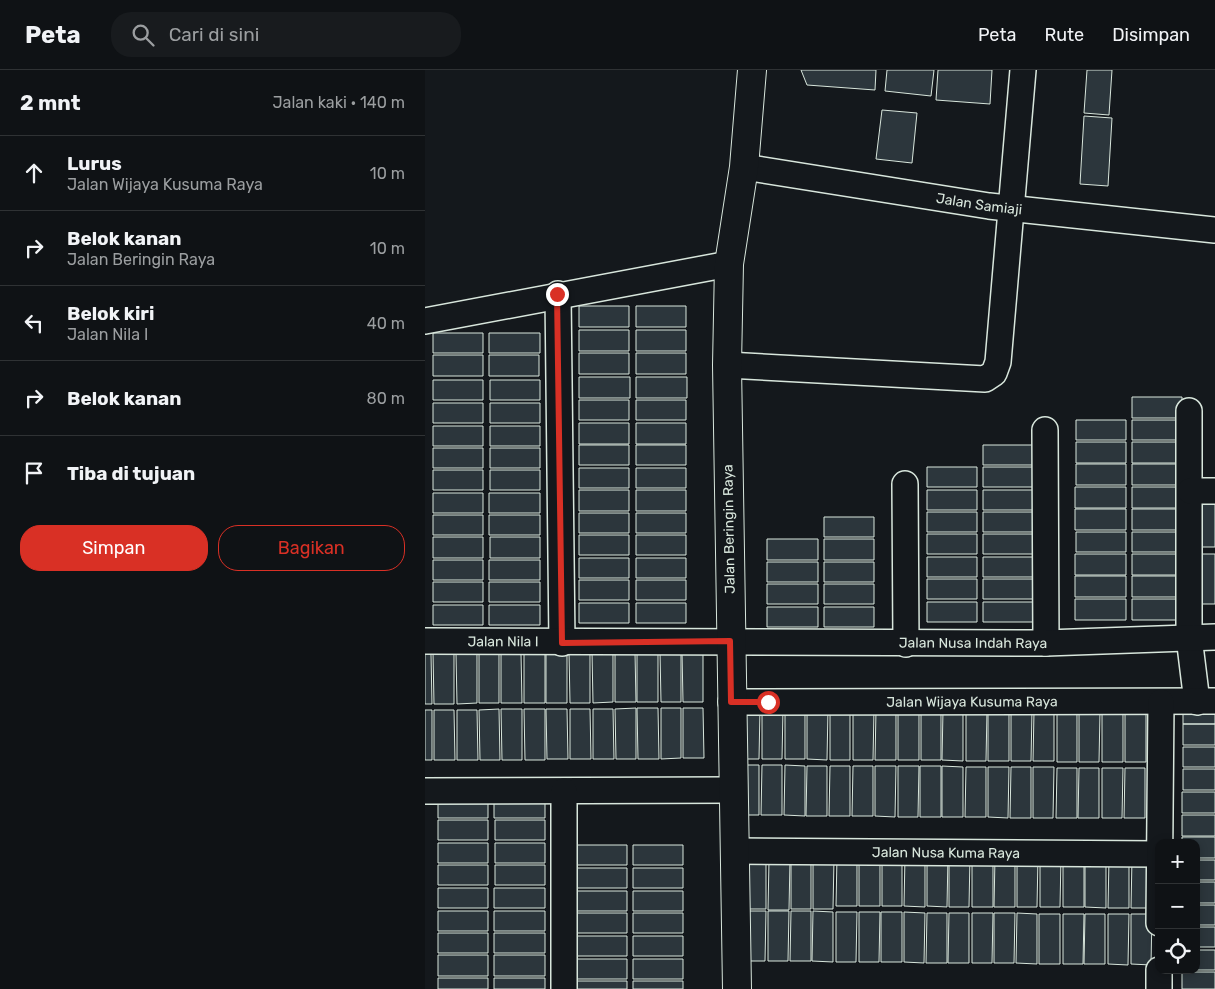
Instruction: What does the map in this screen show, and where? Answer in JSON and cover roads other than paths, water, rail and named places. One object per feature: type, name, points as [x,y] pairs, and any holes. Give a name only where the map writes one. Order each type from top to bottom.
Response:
[{"type":"street","name":"Jalan Beringin Raya","points":[[737,989],[727,365],[729,264],[744,167],[752,70]]},
{"type":"street","points":[[727,365],[985,379],[994,373],[998,362],[1023,70]]},
{"type":"street","name":"Jalan Samiaji","points":[[744,167],[1011,209],[1215,230]]},
{"type":"street","points":[[425,320],[557,294],[729,264]]},
{"type":"street","points":[[557,294],[562,643]]},
{"type":"street","points":[[1189,411],[1191,652],[1206,701]]},
{"type":"street","points":[[1045,430],[1046,643]]},
{"type":"street","points":[[905,484],[906,644]]},
{"type":"street","points":[[1190,491],[1215,491]]},
{"type":"street","name":"Jalan Nusa Indah Raya","points":[[730,641],[906,644],[1046,643],[1191,652],[1215,637]]},
{"type":"street","name":"Jalan Nila I","points":[[425,641],[562,643],[730,641]]},
{"type":"street","name":"Jalan Wijaya Kusuma Raya","points":[[731,702],[1206,701]]},
{"type":"street","points":[[1158,839],[1161,702]]},
{"type":"street","points":[[425,792],[733,790]]},
{"type":"street","points":[[564,791],[564,989]]},
{"type":"street","name":"Jalan Nusa Kuma Raya","points":[[735,851],[1155,854]]},
{"type":"street","points":[[1159,974],[1159,989]]}]
